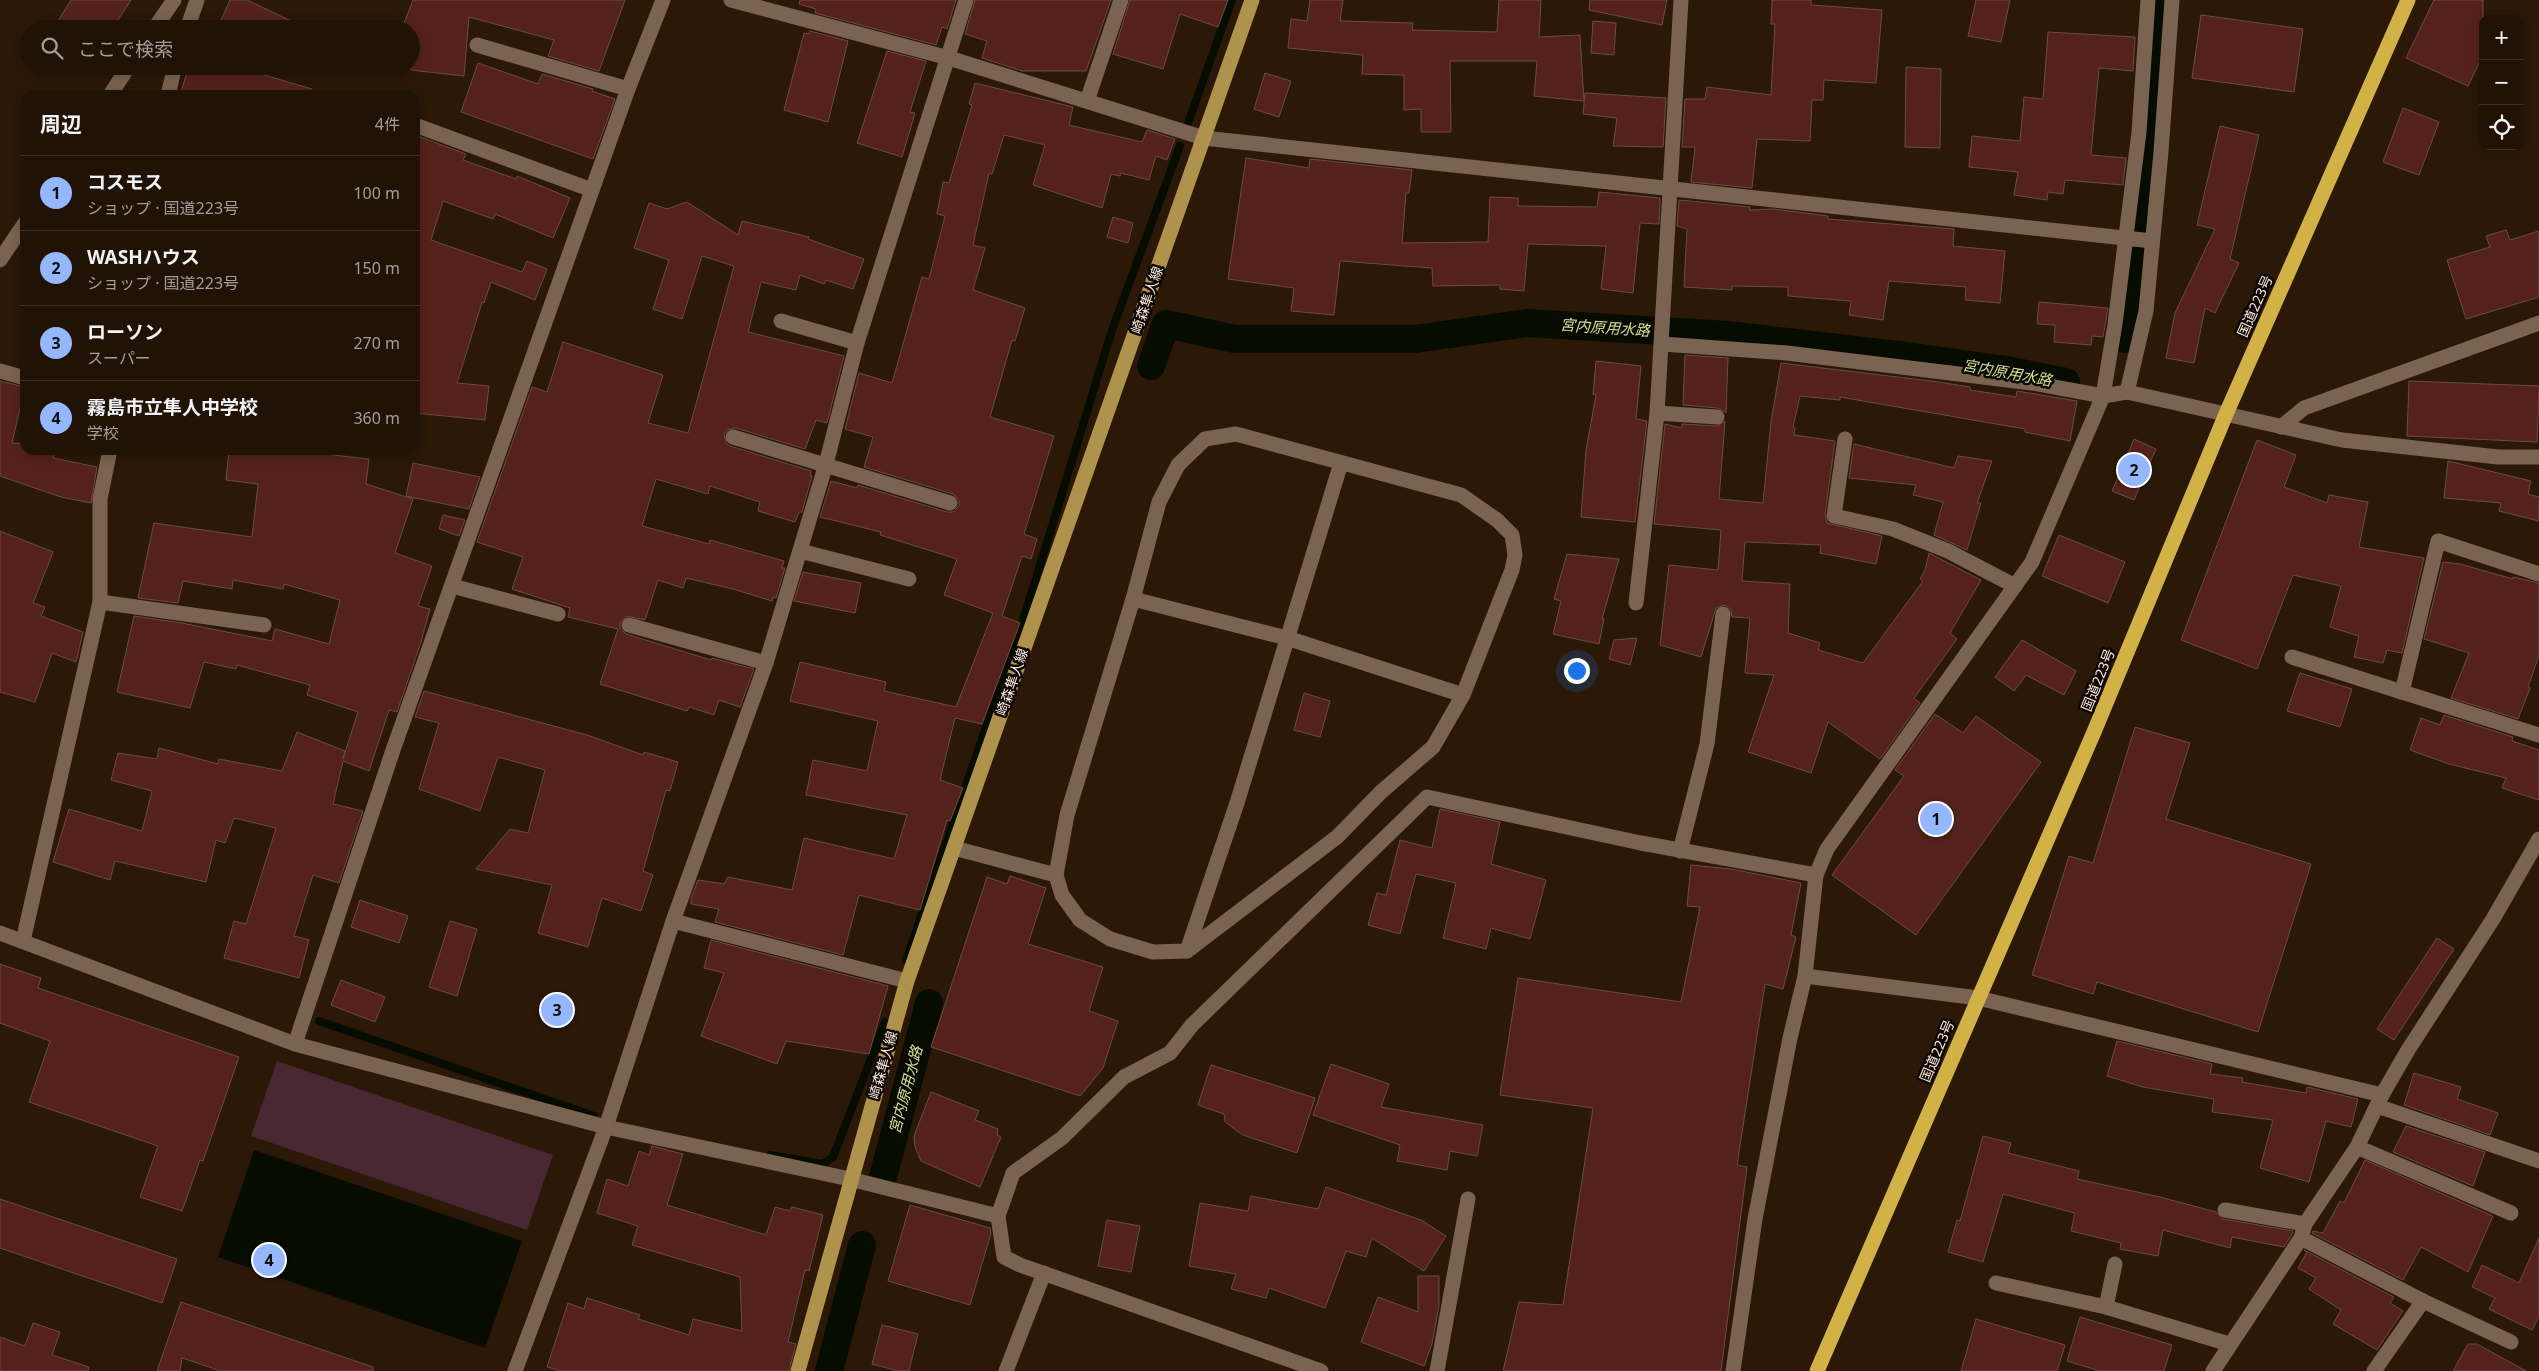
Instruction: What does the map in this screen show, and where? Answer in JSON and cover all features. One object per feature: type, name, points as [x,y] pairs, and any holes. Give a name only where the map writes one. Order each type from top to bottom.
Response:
[{"type":"highway","name":"国道223号","points":[[1817,1371],[2094,732],[2226,414],[2408,0]]},
{"type":"main road","name":"崎森隼人線","points":[[798,1371],[850,1179],[907,981],[1252,0]]},
{"type":"street","points":[[160,20],[174,0]]},
{"type":"street","points":[[191,20],[197,0]]},
{"type":"street","points":[[295,1044],[393,750],[628,90],[663,0]]},
{"type":"street","points":[[731,0],[949,58],[1204,138],[2152,241]]},
{"type":"street","points":[[515,1371],[606,1127],[673,921],[766,663],[826,464],[858,343],[966,0]]},
{"type":"street","points":[[1087,101],[1121,0]]},
{"type":"street","points":[[1636,603],[1657,413],[1662,344],[1668,188],[1681,0]]},
{"type":"street","points":[[1734,1371],[1755,1219],[1804,976],[1816,875],[1828,849],[2032,562],[2103,396],[2115,324],[2139,132],[2148,0]]},
{"type":"street","points":[[2127,392],[2146,310],[2161,152],[2172,0]]},
{"type":"street","points":[[477,45],[628,90]]},
{"type":"street","points":[[113,90],[123,75]]},
{"type":"street","points":[[169,90],[173,75]]},
{"type":"street","points":[[420,127],[592,190]]},
{"type":"street","points":[[0,260],[20,230]]},
{"type":"street","points":[[781,321],[858,343]]},
{"type":"street","points":[[2282,427],[2304,408],[2539,323]]},
{"type":"street","points":[[1662,344],[1797,354],[2032,383],[2103,396],[2127,392],[2342,440],[2498,457],[2539,457]]},
{"type":"street","points":[[0,371],[20,377]]},
{"type":"street","points":[[1657,413],[1717,417]]},
{"type":"street","points":[[1236,434],[1341,463],[1461,495],[1497,520],[1512,535],[1516,555],[1512,570],[1463,696],[1433,747],[1381,792],[1337,837],[1187,951],[1153,952],[1110,940],[1080,920],[1062,894],[1056,875],[1067,815],[1133,599],[1159,502],[1178,465],[1205,439],[1236,434]]},
{"type":"street","points":[[733,437],[950,503]]},
{"type":"street","points":[[1845,439],[1834,516],[1893,529],[1948,552],[2015,586]]},
{"type":"street","points":[[23,941],[100,602],[100,499],[109,455]]},
{"type":"street","points":[[1187,951],[1237,803],[1341,463]]},
{"type":"street","points":[[2402,692],[2438,541],[2539,574]]},
{"type":"street","points":[[800,551],[909,579]]},
{"type":"street","points":[[452,586],[558,614]]},
{"type":"street","points":[[1133,599],[1287,638],[1463,696]]},
{"type":"street","points":[[100,602],[264,626]]},
{"type":"street","points":[[1680,851],[1707,744],[1723,614]]},
{"type":"street","points":[[629,625],[766,663]]},
{"type":"street","points":[[2292,657],[2539,735]]},
{"type":"street","points":[[1321,1371],[1044,1273],[1004,1257],[998,1216],[1013,1173],[1062,1138],[1124,1077],[1170,1053],[1192,1025],[1427,797],[1680,851],[1816,875]]},
{"type":"street","points":[[2213,1371],[2357,1147],[2380,1101],[2493,919],[2539,839]]},
{"type":"street","points":[[954,848],[1056,875]]},
{"type":"street","points":[[673,921],[907,981]]},
{"type":"street","points":[[0,933],[295,1044],[606,1127],[850,1179],[998,1216]]},
{"type":"street","points":[[1804,976],[1978,998],[2380,1101],[2539,1161]]},
{"type":"street","points":[[2357,1147],[2511,1212]]},
{"type":"street","points":[[1438,1371],[1468,1199]]},
{"type":"street","points":[[2225,1210],[2303,1231],[2423,1301],[2511,1342]]},
{"type":"street","points":[[2106,1307],[2116,1264]]},
{"type":"street","points":[[1006,1371],[1044,1273]]},
{"type":"street","points":[[1996,1283],[2106,1307],[2229,1344]]},
{"type":"street","points":[[2374,1371],[2423,1301]]},
{"type":"shaded area","points":[[277,1061],[553,1155],[527,1230],[251,1136]]},
{"type":"shaded area","points":[[254,1150],[522,1241],[485,1348],[218,1257]]},
{"type":"building","points":[[71,0],[131,0],[118,20],[59,20]]},
{"type":"building","points":[[230,0],[247,0],[289,20],[221,20]]},
{"type":"building","points":[[413,0],[625,0],[599,71],[548,56],[554,40],[469,17],[464,76],[420,71],[420,20],[405,20]]},
{"type":"building","points":[[800,0],[956,0],[947,29],[942,27],[936,45],[815,13],[816,9],[799,4]]},
{"type":"building","points":[[975,0],[1111,0],[1086,71],[1022,71],[982,58],[987,41],[965,34]]},
{"type":"building","points":[[1130,0],[1228,0],[1218,27],[1180,14],[1163,69],[1113,54]]},
{"type":"building","points":[[1310,0],[1343,0],[1340,21],[1413,23],[1412,30],[1497,32],[1499,0],[1541,0],[1539,37],[1580,35],[1584,101],[1534,96],[1537,61],[1450,61],[1451,132],[1421,132],[1421,109],[1404,110],[1404,75],[1362,74],[1363,55],[1288,48],[1291,19],[1307,21]]},
{"type":"building","points":[[1590,0],[1667,0],[1662,25],[1589,10]]},
{"type":"building","points":[[1772,0],[1811,0],[1811,5],[1882,10],[1876,83],[1824,80],[1823,100],[1812,100],[1810,141],[1757,139],[1752,188],[1691,182],[1695,147],[1682,147],[1685,99],[1705,99],[1707,87],[1771,95],[1775,24],[1771,24]]},
{"type":"building","points":[[1976,0],[2010,0],[2001,42],[1968,36]]},
{"type":"building","points":[[2434,0],[2483,0],[2483,15],[2479,15],[2479,63],[2468,86],[2406,58]]},
{"type":"building","points":[[2201,15],[2303,29],[2294,92],[2192,78]]},
{"type":"building","points":[[1593,21],[1616,23],[1614,55],[1591,53]]},
{"type":"building","points":[[810,31],[848,41],[828,122],[784,110],[804,33],[809,34]]},
{"type":"building","points":[[2048,32],[2135,37],[2133,71],[2099,68],[2091,155],[2126,158],[2123,185],[2065,180],[2063,194],[2048,192],[2047,200],[2014,195],[2018,172],[1969,167],[1972,136],[2020,141],[2024,97],[2043,99]]},
{"type":"building","points":[[887,51],[926,61],[910,112],[915,113],[902,157],[857,143]]},
{"type":"building","points":[[478,63],[538,84],[542,74],[593,89],[592,91],[615,99],[593,159],[461,112]]},
{"type":"building","points":[[1906,67],[1941,69],[1940,148],[1905,147]]},
{"type":"building","points":[[1265,73],[1291,81],[1279,117],[1254,109]]},
{"type":"building","points":[[186,75],[264,75],[312,89],[312,90],[182,90]]},
{"type":"building","points":[[975,83],[1073,107],[1069,125],[1142,142],[1147,130],[1175,139],[1167,160],[1156,156],[1149,180],[1121,173],[1120,176],[1111,174],[1102,208],[1033,185],[1045,145],[1004,135],[992,174],[989,173],[973,245],[985,248],[973,290],[1025,308],[1015,341],[1012,340],[990,417],[1054,436],[1024,534],[1037,539],[1031,559],[1022,556],[1002,616],[1020,623],[982,724],[955,718],[940,780],[963,788],[950,821],[947,820],[920,910],[859,895],[843,955],[715,922],[719,909],[691,904],[691,899],[698,880],[724,884],[728,877],[792,890],[804,838],[894,859],[907,815],[806,795],[813,760],[867,771],[878,721],[790,701],[800,662],[886,682],[884,691],[956,707],[993,613],[944,595],[957,559],[880,535],[881,532],[820,517],[831,481],[857,488],[858,485],[947,512],[953,512],[959,506],[959,500],[953,494],[864,467],[873,437],[845,429],[859,373],[892,383],[922,277],[929,279],[945,216],[937,214],[943,182],[949,183],[972,105],[969,104]]},
{"type":"building","points":[[1585,93],[1666,98],[1663,147],[1613,146],[1617,118],[1583,114]]},
{"type":"building","points":[[2403,108],[2439,122],[2419,175],[2383,162]]},
{"type":"building","points":[[2220,126],[2259,135],[2230,259],[2239,263],[2215,313],[2205,308],[2194,363],[2166,358],[2175,313],[2215,229],[2197,225]]},
{"type":"building","points":[[420,137],[466,154],[463,160],[516,179],[517,176],[570,198],[553,238],[495,214],[493,219],[443,201],[431,240],[522,272],[527,261],[547,269],[535,300],[491,282],[484,303],[482,302],[457,383],[489,386],[485,420],[420,414]]},
{"type":"building","points":[[1246,158],[1309,168],[1310,159],[1412,170],[1409,193],[1406,193],[1402,243],[1488,242],[1490,197],[1518,198],[1518,206],[1597,207],[1599,192],[1660,198],[1659,224],[1640,223],[1633,293],[1601,289],[1606,246],[1528,244],[1524,291],[1500,289],[1500,285],[1433,286],[1432,268],[1340,261],[1334,315],[1291,311],[1294,288],[1228,279]]},
{"type":"building","points":[[1679,200],[1750,207],[1750,210],[1774,209],[1828,216],[1828,219],[1954,229],[1953,246],[2005,251],[2000,303],[1965,300],[1966,287],[1889,281],[1883,320],[1849,315],[1851,301],[1788,296],[1788,287],[1732,286],[1732,290],[1684,287],[1687,229],[1677,226]]},
{"type":"building","points":[[687,202],[738,235],[742,221],[809,237],[808,239],[864,259],[853,289],[826,280],[824,284],[800,275],[796,290],[761,282],[748,332],[844,356],[827,423],[816,420],[805,449],[736,428],[727,430],[724,435],[726,443],[730,446],[811,471],[810,476],[812,476],[802,512],[799,512],[795,522],[758,511],[760,502],[710,486],[708,494],[656,479],[642,526],[709,544],[710,540],[784,561],[782,568],[785,568],[776,598],[773,597],[772,601],[733,589],[686,578],[683,588],[658,580],[645,620],[627,616],[620,622],[620,628],[626,634],[711,660],[712,658],[754,669],[740,707],[719,700],[714,715],[689,707],[687,711],[600,684],[618,629],[568,617],[570,608],[512,589],[523,557],[477,542],[532,387],[547,392],[563,342],[663,375],[648,423],[688,433],[734,266],[702,256],[682,319],[653,309],[669,260],[634,248],[649,203],[667,209]]},
{"type":"building","points":[[1113,217],[1133,223],[1128,243],[1107,237]]},
{"type":"building","points":[[2506,230],[2510,240],[2539,231],[2539,297],[2466,319],[2447,260],[2490,247],[2486,236]]},
{"type":"building","points":[[2039,302],[2108,308],[2103,337],[2092,336],[2091,345],[2054,342],[2055,325],[2037,324]]},
{"type":"building","points":[[1685,355],[1728,358],[1726,413],[1718,408],[1683,405]]},
{"type":"building","points":[[1596,361],[1641,366],[1636,419],[1647,421],[1635,522],[1581,517],[1586,450],[1596,395],[1593,394]]},
{"type":"building","points":[[1781,363],[1939,382],[1970,387],[1970,390],[2016,397],[2017,391],[2077,401],[2070,441],[2025,432],[2025,429],[1840,397],[1840,400],[1800,396],[1793,427],[1795,428],[1794,435],[1835,441],[1825,515],[1827,523],[1882,536],[1876,564],[1820,553],[1821,545],[1745,542],[1742,581],[1790,584],[1788,633],[1820,643],[1818,650],[1863,663],[1923,581],[1920,579],[1925,570],[1929,553],[1981,580],[1950,633],[1957,639],[1914,698],[1920,703],[1880,759],[1828,722],[1811,773],[1748,752],[1774,675],[1745,673],[1750,618],[1732,617],[1731,610],[1725,605],[1716,608],[1701,657],[1660,645],[1669,565],[1718,570],[1721,530],[1654,524],[1665,424],[1682,428],[1682,424],[1717,426],[1725,421],[1719,499],[1763,503],[1771,422]]},
{"type":"building","points":[[0,381],[20,386],[20,409],[12,443],[20,444],[20,455],[54,455],[53,458],[97,467],[91,503],[61,497],[0,476]]},
{"type":"building","points":[[2409,381],[2539,386],[2537,442],[2407,436]]},
{"type":"building","points":[[2134,439],[2156,449],[2134,500],[2112,491]]},
{"type":"building","points":[[2257,440],[2296,455],[2284,487],[2327,503],[2329,495],[2368,502],[2359,547],[2424,558],[2402,653],[2387,650],[2383,663],[2354,657],[2359,636],[2330,627],[2341,586],[2293,575],[2257,669],[2181,640]]},
{"type":"building","points":[[1854,444],[1954,468],[1958,456],[1992,461],[1977,503],[1981,503],[1967,550],[1934,535],[1943,502],[1913,495],[1916,485],[1849,478]]},
{"type":"building","points":[[228,455],[333,455],[369,459],[366,484],[413,499],[395,553],[432,566],[418,606],[430,609],[397,712],[389,710],[369,771],[343,761],[333,804],[363,811],[339,883],[313,875],[294,936],[309,940],[299,978],[224,958],[234,921],[246,924],[276,828],[234,818],[225,843],[216,840],[206,882],[115,861],[110,880],[53,862],[69,809],[142,831],[152,791],[111,780],[118,753],[157,759],[159,748],[218,764],[219,759],[282,771],[297,732],[345,751],[343,759],[358,712],[307,695],[310,685],[237,665],[236,669],[204,662],[190,708],[117,692],[134,616],[182,623],[272,641],[275,629],[329,644],[340,600],[284,584],[283,589],[233,580],[232,589],[183,581],[178,603],[138,598],[154,523],[252,537],[258,484],[226,480]]},
{"type":"building","points":[[2448,461],[2531,481],[2528,494],[2539,497],[2539,521],[2499,511],[2501,503],[2444,498]]},
{"type":"building","points":[[413,463],[480,477],[469,509],[406,496]]},
{"type":"building","points":[[443,515],[465,520],[459,536],[439,529]]},
{"type":"building","points":[[0,531],[53,552],[33,603],[45,607],[41,616],[83,632],[76,662],[52,653],[35,702],[0,692]]},
{"type":"building","points":[[2059,535],[2125,562],[2108,603],[2042,576]]},
{"type":"building","points":[[1567,554],[1619,559],[1602,619],[1604,619],[1599,644],[1553,634],[1561,601],[1554,599]]},
{"type":"building","points":[[2443,562],[2460,564],[2513,579],[2513,577],[2539,583],[2539,655],[2528,687],[2530,688],[2518,719],[2451,698],[2469,653],[2424,639]]},
{"type":"building","points":[[803,572],[861,583],[855,613],[794,601]]},
{"type":"building","points":[[1637,638],[1630,665],[1609,659],[1614,640]]},
{"type":"building","points":[[2022,640],[2076,671],[2064,695],[2026,675],[2014,691],[1995,677]]},
{"type":"building","points":[[2300,673],[2352,689],[2340,727],[2287,711]]},
{"type":"building","points":[[424,691],[587,735],[643,755],[644,752],[678,762],[670,791],[666,790],[643,871],[653,875],[641,911],[602,898],[588,947],[538,933],[552,885],[476,869],[510,829],[528,833],[545,770],[498,757],[480,811],[419,789],[439,723],[415,717]]},
{"type":"building","points":[[1304,693],[1330,701],[1320,737],[1294,730]]},
{"type":"building","points":[[1935,714],[1963,733],[1976,716],[2041,762],[1916,935],[1832,875],[1904,776],[1895,770]]},
{"type":"building","points":[[2444,715],[2513,737],[2512,741],[2539,750],[2539,800],[2502,788],[2506,778],[2449,764],[2410,750],[2421,718],[2440,725]]},
{"type":"building","points":[[2135,727],[2190,743],[2166,819],[2311,864],[2258,1032],[2097,982],[2093,994],[2032,975],[2069,856],[2093,863]]},
{"type":"building","points":[[1440,809],[1500,822],[1491,864],[1546,880],[1530,939],[1491,928],[1486,949],[1443,938],[1456,883],[1416,874],[1400,934],[1368,925],[1377,893],[1386,895],[1400,840],[1432,848]]},
{"type":"building","points":[[1691,865],[1731,869],[1801,883],[1791,935],[1796,937],[1783,989],[1765,984],[1737,1165],[1747,1167],[1721,1371],[1503,1371],[1519,1302],[1563,1305],[1593,1108],[1500,1095],[1518,978],[1681,1002],[1700,907],[1687,906]]},
{"type":"building","points":[[1010,876],[1046,888],[1028,944],[1103,967],[1089,1011],[1118,1021],[1103,1068],[1080,1096],[931,1047],[987,877],[1007,884]]},
{"type":"building","points":[[360,900],[408,916],[399,943],[351,927]]},
{"type":"building","points":[[450,921],[477,929],[457,996],[429,987]]},
{"type":"building","points":[[2437,938],[2454,949],[2394,1040],[2377,1029]]},
{"type":"building","points":[[711,940],[888,986],[869,1054],[786,1041],[777,1064],[701,1036],[724,973],[704,968]]},
{"type":"building","points":[[0,964],[41,978],[38,988],[239,1057],[203,1161],[200,1160],[182,1211],[140,1197],[158,1146],[29,1102],[50,1041],[0,1023]]},
{"type":"building","points":[[341,980],[385,997],[375,1022],[331,1005]]},
{"type":"building","points":[[2117,1041],[2212,1064],[2210,1074],[2243,1078],[2242,1082],[2306,1093],[2307,1087],[2358,1099],[2351,1127],[2326,1121],[2309,1182],[2260,1168],[2273,1120],[2212,1112],[2214,1099],[2143,1087],[2107,1076]]},
{"type":"building","points":[[1331,1064],[1389,1084],[1381,1107],[1483,1125],[1477,1156],[1450,1151],[1447,1170],[1397,1161],[1400,1145],[1313,1115]]},
{"type":"building","points":[[1211,1065],[1315,1098],[1297,1153],[1243,1135],[1225,1122],[1224,1114],[1198,1105]]},
{"type":"building","points":[[2414,1073],[2461,1087],[2457,1099],[2498,1113],[2490,1135],[2404,1105]]},
{"type":"building","points":[[931,1092],[979,1111],[975,1120],[998,1129],[997,1135],[1001,1137],[980,1187],[921,1161],[915,1147],[914,1136]]},
{"type":"building","points":[[2406,1126],[2485,1152],[2473,1186],[2393,1152]]},
{"type":"building","points":[[1983,1136],[2011,1143],[2008,1153],[2079,1171],[2077,1179],[2160,1197],[2216,1212],[2223,1219],[2293,1231],[2284,1247],[2232,1237],[2230,1248],[2163,1230],[2158,1256],[2120,1249],[2121,1243],[2071,1231],[2075,1213],[2003,1194],[1983,1262],[1948,1252],[1957,1220],[1960,1221]]},
{"type":"building","points":[[652,1146],[683,1154],[667,1205],[766,1235],[775,1207],[790,1211],[792,1207],[823,1215],[809,1271],[805,1270],[788,1342],[796,1344],[789,1371],[561,1371],[547,1367],[568,1303],[584,1309],[587,1298],[640,1315],[638,1319],[689,1335],[693,1319],[742,1331],[740,1277],[632,1245],[638,1226],[597,1213],[607,1179],[628,1186],[639,1151],[649,1155]]},
{"type":"building","points":[[2365,1160],[2493,1216],[2468,1272],[2421,1247],[2403,1280],[2312,1233],[2313,1231],[2323,1233],[2340,1201],[2344,1203]]},
{"type":"building","points":[[1326,1187],[1421,1220],[1446,1236],[1424,1271],[1372,1238],[1366,1257],[1346,1251],[1325,1308],[1269,1288],[1266,1298],[1231,1289],[1236,1274],[1189,1266],[1200,1203],[1248,1211],[1251,1196],[1318,1209]]},
{"type":"building","points":[[0,1199],[177,1259],[162,1303],[0,1248]]},
{"type":"building","points":[[910,1205],[990,1228],[991,1233],[970,1305],[888,1281]]},
{"type":"building","points":[[1107,1220],[1140,1226],[1131,1272],[1098,1266]]},
{"type":"building","points":[[2539,1238],[2539,1316],[2532,1330],[2489,1309],[2495,1298],[2472,1287],[2482,1265],[2519,1283]]},
{"type":"building","points":[[2304,1250],[2394,1297],[2390,1303],[2403,1311],[2377,1350],[2333,1324],[2341,1310],[2309,1289],[2316,1278],[2298,1268],[2307,1252]]},
{"type":"building","points":[[1418,1276],[1439,1276],[1439,1305],[1432,1344],[1424,1366],[1361,1342],[1378,1297],[1418,1312]]},
{"type":"building","points":[[181,1302],[373,1367],[373,1371],[221,1371],[182,1358],[180,1371],[157,1371]]},
{"type":"building","points":[[2080,1317],[2172,1345],[2164,1371],[2100,1371],[2067,1361]]},
{"type":"building","points":[[1976,1319],[2065,1345],[2057,1371],[1961,1371]]},
{"type":"building","points":[[33,1323],[60,1332],[52,1355],[89,1367],[88,1371],[0,1371],[0,1337],[25,1346]]},
{"type":"building","points":[[882,1325],[918,1334],[909,1371],[898,1371],[872,1364]]},
{"type":"building","points":[[2468,1344],[2477,1344],[2526,1371],[2453,1371]]},
{"type":"waterway","points":[[1187,126],[1232,0]]},
{"type":"waterway","name":"宮内原用水路","points":[[2126,339],[2143,212],[2161,0]]},
{"type":"waterway","points":[[906,960],[1026,611],[1112,330],[1180,146]]},
{"type":"waterway","name":"宮内原用水路","points":[[1151,366],[1166,324],[1235,339],[1415,339],[1527,323],[1728,335],[1914,357],[2006,370],[2066,382]]},
{"type":"waterway","name":"宮内原用水路","points":[[883,1177],[929,1003]]},
{"type":"waterway","points":[[319,1021],[594,1116]]},
{"type":"waterway","points":[[770,1155],[823,1164],[833,1157],[885,1022]]},
{"type":"waterway","name":"宮内原用水路","points":[[829,1371],[862,1245]]},
{"type":"place","name":"WASHハウス","points":[[2134,470]]},
{"type":"place","name":"コスモス","points":[[1936,819]]},
{"type":"place","name":"ローソン","points":[[557,1010]]},
{"type":"place","name":"霧島市立隼人中学校","points":[[269,1260]]}]
